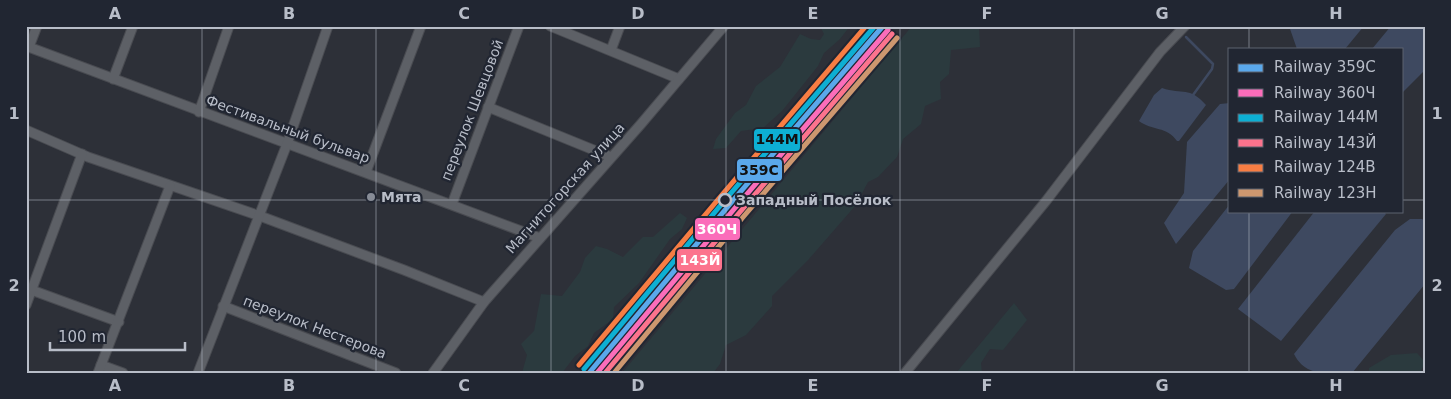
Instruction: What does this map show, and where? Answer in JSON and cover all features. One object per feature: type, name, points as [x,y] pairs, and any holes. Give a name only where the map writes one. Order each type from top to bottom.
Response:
[{"type":"street","points":[[28,47],[37,26]]},
{"type":"street","points":[[113,79],[133,26]]},
{"type":"street","points":[[199,112],[229,26]]},
{"type":"street","points":[[366,172],[421,26]]},
{"type":"street","name":"переулок Шевцовой","points":[[452,204],[519,26]]},
{"type":"street","points":[[550,26],[679,79]]},
{"type":"street","points":[[611,50],[620,26]]},
{"type":"street","name":"Магнитогорская улица","points":[[432,373],[484,302],[724,26]]},
{"type":"street","points":[[905,373],[1046,201],[1160,52],[1184,26]]},
{"type":"street","points":[[198,373],[287,144],[326,27]]},
{"type":"street","name":"Фестивальный бульвар","points":[[28,47],[540,238]]},
{"type":"street","points":[[488,106],[611,157]]},
{"type":"street","points":[[26,130],[82,154],[260,216],[484,302]]},
{"type":"street","points":[[26,305],[29,289],[82,154]]},
{"type":"street","points":[[123,373],[100,369],[170,186]]},
{"type":"street","points":[[29,289],[119,322]]},
{"type":"street","name":"переулок Нестерова","points":[[224,306],[396,373]]},
{"type":"shaded area","points":[[820,26],[850,26],[840,39],[824,53],[818,66],[782,111],[763,128],[741,131],[726,148],[713,149],[716,139],[735,113],[746,105],[756,86],[780,67],[800,34],[811,39],[820,40],[824,34]]},
{"type":"shaded area","points":[[912,26],[979,26],[980,47],[951,50],[949,74],[940,82],[941,99],[925,106],[921,124],[903,139],[897,157],[878,177],[868,182],[856,205],[809,259],[772,296],[772,306],[746,335],[726,345],[720,364],[713,373],[622,373]]},
{"type":"shaded area","points":[[680,213],[687,218],[682,229],[670,239],[639,283],[614,307],[613,319],[594,333],[588,346],[575,356],[562,373],[522,373],[527,355],[521,344],[534,331],[541,294],[562,296],[580,272],[585,258],[596,246],[623,257],[643,237],[653,237]]},
{"type":"shaded area","points":[[1014,303],[1027,320],[1003,350],[990,349],[981,363],[982,373],[956,373]]},
{"type":"shaded area","points":[[1417,353],[1425,362],[1420,373],[1369,373],[1369,368],[1391,355]]},
{"type":"water","points":[[1289,26],[1364,26],[1346,48],[1297,48]]},
{"type":"water","points":[[1391,26],[1425,26],[1425,70],[1404,91],[1404,48],[1373,48]]},
{"type":"water","points":[[1162,88],[1190,93],[1206,105],[1179,141],[1169,133],[1139,121],[1154,95]]},
{"type":"water","points":[[1228,103],[1228,181],[1176,244],[1164,223],[1184,193],[1187,142],[1220,104]]},
{"type":"water","points":[[1228,207],[1228,212],[1292,212],[1234,289],[1226,290],[1189,268],[1193,251]]},
{"type":"water","points":[[1314,212],[1384,212],[1386,214],[1281,341],[1238,309]]},
{"type":"water","points":[[1410,219],[1422,219],[1425,221],[1425,284],[1352,373],[1319,372],[1305,367],[1294,354],[1395,230]]},
{"type":"waterway","points":[[1186,37],[1213,64],[1212,69],[1193,95]]},
{"type":"rail line","name":"124В","points":[[579,365],[866,26]]},
{"type":"rail line","name":"144М","points":[[584,369],[725,200],[875,26]]},
{"type":"rail line","name":"359С","points":[[589,373],[730,204],[883,26]]},
{"type":"rail line","name":"360Ч","points":[[597,373],[735,208],[888,30]]},
{"type":"rail line","name":"143Й","points":[[605,373],[892,34]]},
{"type":"rail line","name":"123Н","points":[[614,373],[744,216],[897,38]]},
{"type":"place","name":"Мята","points":[[371,197]]},
{"type":"place","name":"Западный Посёлок","points":[[725,200]]}]
